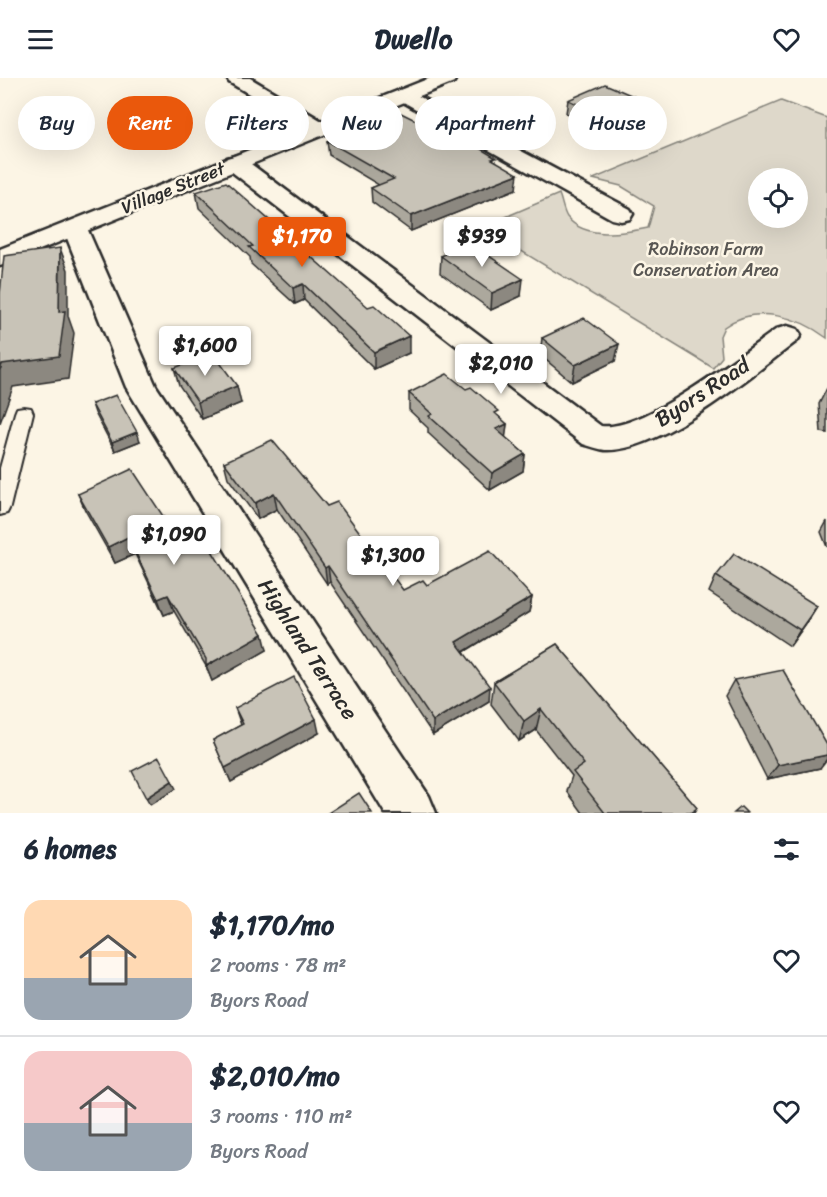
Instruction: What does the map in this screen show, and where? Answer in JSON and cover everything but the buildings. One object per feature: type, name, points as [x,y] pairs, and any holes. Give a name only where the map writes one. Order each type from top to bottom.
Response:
[{"type":"street","points":[[236,78],[320,128]]},
{"type":"street","name":"Village Street","points":[[0,258],[447,78]]},
{"type":"street","points":[[405,95],[621,214]]},
{"type":"street","name":"Byors Road","points":[[235,163],[590,434],[607,438],[624,436],[658,424],[788,335]]},
{"type":"street","name":"Highland Terrace","points":[[60,234],[141,387],[412,813]]},
{"type":"lane","points":[[0,507],[24,412]]},
{"type":"green space","name":"Robinson Farm Conservation Area","points":[[781,101],[827,118],[827,338],[816,330],[790,319],[763,315],[749,316],[724,327],[720,336],[722,357],[713,368],[482,227],[559,194],[567,217],[584,229],[617,233],[648,228],[654,206],[621,186],[593,179]]}]
